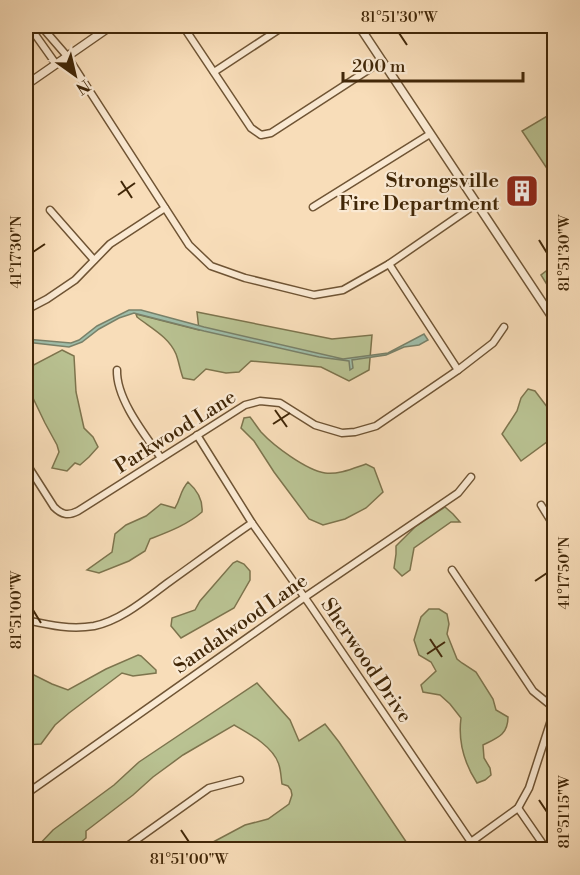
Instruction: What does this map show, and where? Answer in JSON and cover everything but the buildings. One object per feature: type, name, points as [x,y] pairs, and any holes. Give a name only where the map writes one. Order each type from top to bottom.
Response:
[{"type":"street","points":[[28,26],[56,63]]},
{"type":"street","points":[[41,26],[67,56],[189,245],[211,266],[245,278],[314,295],[343,290],[389,264],[476,204]]},
{"type":"street","points":[[26,85],[111,26]]},
{"type":"street","points":[[183,26],[251,128],[261,135],[271,133],[382,61]]},
{"type":"street","points":[[359,26],[555,320]]},
{"type":"street","points":[[214,72],[278,30]]},
{"type":"street","points":[[314,207],[430,134]]},
{"type":"street","points":[[26,310],[75,280],[110,244],[165,208]]},
{"type":"street","points":[[50,210],[94,260]]},
{"type":"street","points":[[389,264],[458,370]]},
{"type":"street","name":"Parkwood Lane","points":[[26,462],[54,507],[60,513],[70,515],[245,405],[260,401],[280,403],[315,425],[342,433],[376,426],[493,343],[504,327]]},
{"type":"street","points":[[117,370],[117,378],[128,410],[161,458]]},
{"type":"street","name":"Sherwood Drive","points":[[197,435],[252,523],[305,597],[471,842],[518,808]]},
{"type":"street","name":"Sandalwood Lane","points":[[26,794],[305,597],[458,493],[471,477]]},
{"type":"street","points":[[541,505],[555,525]]},
{"type":"street","points":[[26,620],[60,628],[76,628],[95,626],[113,619],[135,607],[252,523]]},
{"type":"street","points":[[452,570],[533,691],[555,710],[529,788],[518,808],[546,849]]},
{"type":"street","points":[[122,849],[209,788],[240,780]]},
{"type":"shaded area","points":[[554,112],[554,179],[522,131]]},
{"type":"shaded area","points":[[554,265],[554,296],[541,275]]},
{"type":"shaded area","points":[[129,310],[141,310],[343,359],[388,353],[424,334],[428,340],[386,355],[352,360],[353,368],[350,370],[349,361],[319,357],[134,313],[119,318],[82,342],[69,347],[26,342],[26,339],[71,343],[79,340],[97,326]]},
{"type":"shaded area","points":[[197,312],[332,339],[372,335],[369,370],[349,381],[321,367],[251,361],[239,372],[226,373],[206,369],[194,380],[183,378],[173,348],[136,314],[199,330]]},
{"type":"shaded area","points":[[62,350],[74,356],[76,392],[84,428],[93,437],[98,447],[80,465],[75,463],[67,471],[52,468],[59,452],[57,445],[31,394],[26,389],[26,368]]},
{"type":"shaded area","points":[[528,389],[535,391],[554,416],[554,446],[547,442],[521,461],[502,434]]},
{"type":"shaded area","points":[[250,417],[274,444],[291,457],[317,471],[335,473],[366,464],[374,468],[383,492],[366,508],[345,519],[323,525],[309,519],[254,441],[241,428],[244,418]]},
{"type":"shaded area","points":[[188,482],[199,496],[202,512],[184,524],[150,539],[145,551],[129,561],[99,573],[87,570],[112,552],[115,534],[126,525],[146,516],[161,504],[175,508]]},
{"type":"shaded area","points":[[445,507],[460,522],[451,522],[414,548],[410,570],[402,576],[394,568],[396,546],[415,527]]},
{"type":"shaded area","points":[[237,561],[244,564],[250,571],[250,580],[234,608],[181,638],[171,626],[172,618],[195,610],[200,601]]},
{"type":"shaded area","points":[[429,609],[439,609],[447,614],[449,624],[447,634],[457,659],[476,672],[493,699],[496,710],[508,717],[504,732],[483,745],[484,758],[491,775],[477,783],[463,752],[460,735],[461,718],[440,695],[423,692],[421,685],[436,671],[431,662],[419,655],[414,640],[421,617]]},
{"type":"shaded area","points":[[138,655],[156,670],[156,673],[133,676],[122,673],[55,725],[41,744],[26,745],[26,671],[68,690]]},
{"type":"shaded area","points":[[257,683],[290,720],[299,741],[325,724],[411,849],[200,849],[245,825],[268,819],[289,804],[292,795],[288,786],[282,784],[279,765],[272,752],[234,725],[183,755],[153,777],[86,831],[86,838],[73,849],[35,849],[53,830],[114,785],[139,762]]},
{"type":"place","name":"Strongsville Fire Department","points":[[522,191]]}]
